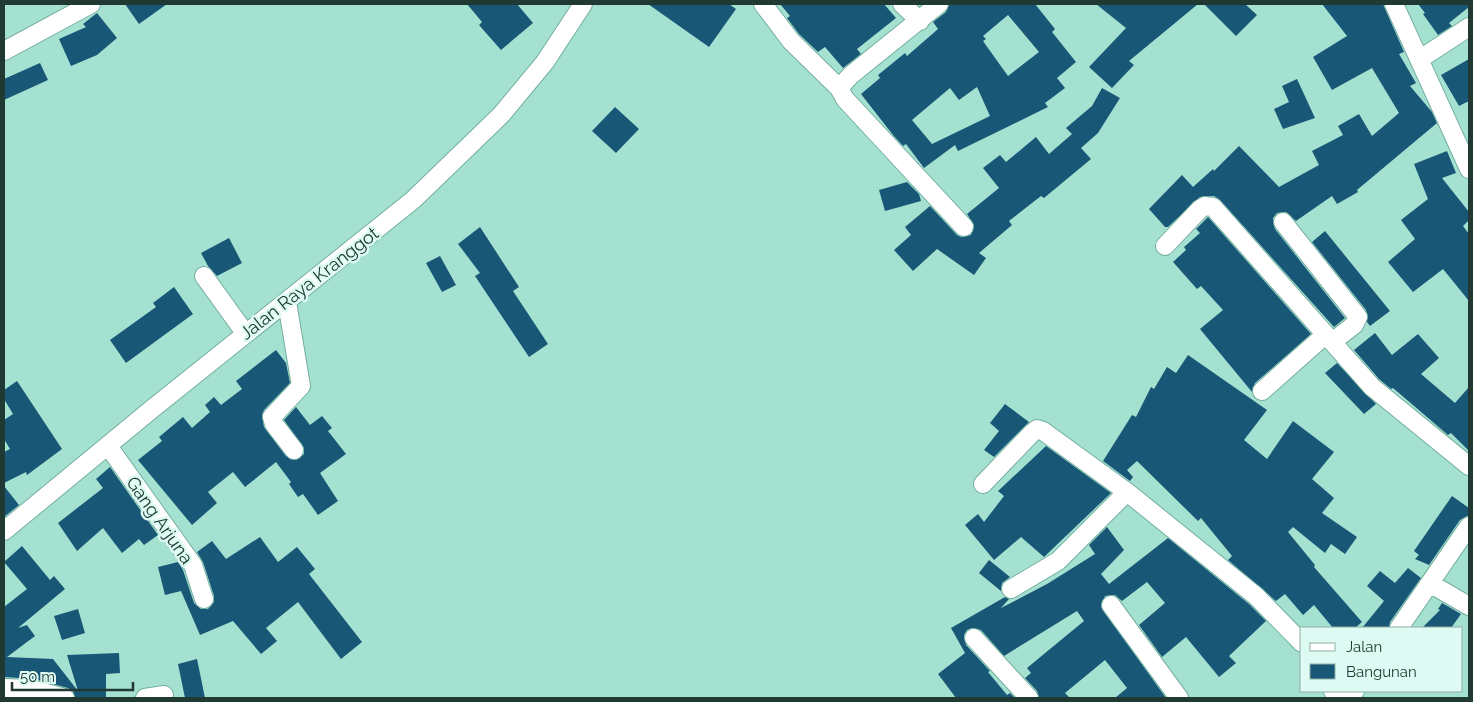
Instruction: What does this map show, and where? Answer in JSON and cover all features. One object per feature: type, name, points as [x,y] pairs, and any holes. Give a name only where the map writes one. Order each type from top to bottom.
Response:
[{"type":"street","points":[[4,50],[91,4]]},
{"type":"street","name":"Jalan Raya Kranggot","points":[[4,531],[245,334],[413,200],[485,132],[519,95],[545,62],[583,4]]},
{"type":"street","points":[[763,4],[790,41],[839,88],[845,99],[964,227]]},
{"type":"street","points":[[902,4],[920,21]]},
{"type":"street","points":[[839,88],[851,75],[920,21],[938,4]]},
{"type":"street","points":[[1394,4],[1467,160]]},
{"type":"street","points":[[1420,59],[1469,27]]},
{"type":"street","points":[[1165,246],[1200,209],[1205,206],[1214,207],[1384,399],[1469,466]]},
{"type":"street","points":[[1262,392],[1328,338],[1354,325],[1358,317],[1283,222]]},
{"type":"street","points":[[204,276],[245,334]]},
{"type":"street","points":[[287,302],[301,386],[272,418],[274,424],[294,450]]},
{"type":"street","points":[[983,484],[1037,429],[1043,431],[1127,492],[1256,596],[1300,641]]},
{"type":"street","name":"Gang Arjuna","points":[[108,446],[193,565],[204,599]]},
{"type":"street","points":[[1011,589],[1058,561],[1127,492]]},
{"type":"street","points":[[1400,627],[1469,526]]},
{"type":"street","points":[[1431,584],[1469,606]]},
{"type":"street","points":[[1111,605],[1178,698]]},
{"type":"street","points":[[974,638],[1030,698]]},
{"type":"street","points":[[4,688],[31,689],[65,698]]},
{"type":"street","points":[[145,698],[164,695]]},
{"type":"building","points":[[125,4],[167,4],[139,24]]},
{"type":"building","points":[[467,4],[517,4],[533,23],[501,50],[479,25],[482,22]]},
{"type":"building","points":[[648,4],[729,4],[736,9],[709,47]]},
{"type":"building","points":[[780,4],[884,4],[896,18],[857,49],[861,54],[843,68],[825,47],[818,52],[799,34],[787,18],[790,16]]},
{"type":"building","points":[[949,4],[1035,4],[1055,29],[1052,32],[1076,62],[1057,78],[1065,88],[1045,103],[1048,107],[958,151],[955,145],[924,168],[906,144],[903,146],[893,135],[861,94],[880,78],[878,75],[905,53],[907,56],[938,29],[933,22],[946,12]],"holes":[[[1008,15],[1039,52],[1008,76],[983,41],[986,39],[983,36]],[[977,87],[990,116],[932,144],[912,120],[950,88],[959,100]]]},
{"type":"building","points":[[1096,4],[1198,4],[1129,61],[1134,65],[1112,88],[1089,67],[1126,28]]},
{"type":"building","points":[[1204,4],[1245,4],[1257,15],[1236,36]]},
{"type":"building","points":[[1322,4],[1383,4],[1404,52],[1399,54],[1416,83],[1410,86],[1432,112],[1437,123],[1357,190],[1358,192],[1337,204],[1332,196],[1296,221],[1286,212],[1277,213],[1273,218],[1275,229],[1345,318],[1334,327],[1220,200],[1214,196],[1200,197],[1168,227],[1165,227],[1149,209],[1182,175],[1193,187],[1213,169],[1214,171],[1239,146],[1279,187],[1319,165],[1312,151],[1343,135],[1338,126],[1359,114],[1372,136],[1399,113],[1372,68],[1332,90],[1313,57],[1347,36]]},
{"type":"building","points":[[1418,4],[1469,4],[1469,7],[1449,23],[1452,26],[1438,35]]},
{"type":"building","points":[[97,13],[117,38],[97,55],[71,66],[59,39],[86,27],[83,24]]},
{"type":"building","points":[[1469,59],[1469,101],[1459,106],[1441,75]]},
{"type":"building","points":[[40,63],[48,80],[4,100],[4,79]]},
{"type":"building","points":[[1297,79],[1315,118],[1283,129],[1274,109],[1289,102],[1282,86]]},
{"type":"building","points":[[1102,88],[1120,98],[1098,133],[1081,148],[1091,159],[1044,198],[1041,196],[1009,221],[1012,225],[979,253],[986,258],[974,275],[937,249],[913,271],[894,250],[911,235],[905,227],[930,206],[957,235],[961,237],[971,235],[974,225],[967,214],[999,188],[983,168],[1000,155],[1006,162],[1036,137],[1049,154],[1072,134],[1066,128],[1092,106]]},
{"type":"building","points":[[615,107],[639,129],[616,153],[592,131]]},
{"type":"building","points":[[1447,151],[1456,173],[1442,178],[1469,212],[1469,220],[1463,226],[1469,234],[1469,301],[1443,269],[1413,292],[1388,262],[1415,239],[1401,220],[1428,199],[1414,164]]},
{"type":"building","points":[[907,182],[919,194],[921,201],[885,211],[879,190]]},
{"type":"building","points":[[1208,217],[1311,334],[1255,383],[1252,392],[1200,329],[1223,310],[1201,286],[1197,289],[1173,262],[1186,250],[1184,247],[1200,233],[1196,229]]},
{"type":"building","points":[[480,227],[519,287],[513,291],[548,344],[529,357],[475,276],[480,273],[458,244]]},
{"type":"building","points":[[1325,231],[1390,311],[1370,326],[1367,322],[1366,310],[1312,242]]},
{"type":"building","points":[[229,238],[242,263],[217,276],[208,266],[201,253]]},
{"type":"building","points":[[440,256],[456,285],[442,292],[426,263]]},
{"type":"building","points":[[174,287],[193,314],[126,363],[110,340],[156,307],[153,303]]},
{"type":"building","points":[[1375,333],[1392,355],[1418,334],[1439,358],[1421,374],[1455,403],[1469,387],[1469,451],[1451,433],[1448,435],[1393,388],[1391,389],[1379,379],[1354,350]]},
{"type":"building","points":[[276,350],[286,363],[290,383],[264,410],[262,415],[264,427],[286,456],[296,460],[304,454],[304,448],[284,420],[296,407],[310,425],[322,416],[332,428],[328,431],[346,454],[320,473],[338,501],[318,515],[303,494],[298,497],[289,484],[291,482],[276,462],[245,487],[233,472],[208,492],[217,503],[192,525],[138,460],[162,441],[159,437],[183,417],[192,428],[210,412],[205,405],[214,397],[221,405],[242,389],[236,381]]},
{"type":"building","points":[[1188,355],[1267,410],[1244,440],[1267,459],[1293,421],[1334,452],[1312,479],[1334,498],[1322,513],[1357,537],[1345,554],[1331,544],[1325,553],[1293,527],[1288,532],[1315,565],[1314,567],[1362,622],[1356,627],[1332,627],[1314,605],[1303,615],[1285,594],[1276,601],[1228,560],[1232,556],[1201,518],[1198,521],[1137,461],[1127,470],[1133,477],[1130,481],[1103,461],[1132,415],[1136,417],[1151,387],[1154,389],[1167,367],[1176,373]]},
{"type":"building","points":[[1337,363],[1376,404],[1364,414],[1325,373]]},
{"type":"building","points":[[17,381],[62,449],[27,475],[26,472],[4,483],[4,452],[10,449],[4,439],[4,420],[13,414],[4,399],[4,390]]},
{"type":"building","points":[[1005,404],[1029,422],[994,457],[984,450],[999,431],[990,423]]},
{"type":"building","points":[[1046,446],[1111,493],[1044,557],[1021,537],[994,560],[965,525],[978,514],[984,522],[1004,496],[998,491]]},
{"type":"building","points":[[110,467],[158,535],[144,545],[139,539],[122,553],[103,528],[77,551],[58,523],[103,488],[96,479]]},
{"type":"building","points":[[4,486],[19,505],[4,517]]},
{"type":"building","points":[[1452,496],[1469,508],[1469,515],[1460,520],[1429,565],[1415,559],[1419,555],[1414,551]]},
{"type":"building","points":[[1107,527],[1124,550],[1101,574],[1109,584],[1168,538],[1249,604],[1266,621],[1229,656],[1236,663],[1219,677],[1186,637],[1162,657],[1139,625],[1165,603],[1147,582],[1122,601],[1115,595],[1105,596],[1101,607],[1166,698],[1115,698],[1127,688],[1105,660],[1065,693],[1070,698],[1039,698],[1037,691],[1025,678],[1031,673],[1027,668],[1084,621],[1077,611],[1004,656],[981,630],[972,628],[967,630],[964,635],[966,645],[990,671],[988,672],[1007,695],[1010,693],[1015,698],[956,698],[938,674],[965,653],[951,628],[1005,597],[1009,599],[1001,608],[1047,584],[1095,554],[1089,545]]},
{"type":"building","points":[[260,537],[278,562],[297,547],[315,569],[309,574],[362,642],[341,659],[298,602],[266,628],[277,641],[261,654],[233,621],[200,635],[181,591],[165,595],[158,567],[178,562],[183,570],[194,603],[201,609],[208,609],[214,602],[214,596],[203,562],[197,552],[212,541],[226,559]]},
{"type":"building","points":[[22,546],[50,580],[54,576],[65,589],[18,628],[27,625],[35,636],[7,657],[53,659],[78,691],[67,655],[119,653],[120,673],[106,674],[106,698],[75,698],[73,691],[68,688],[34,679],[4,677],[4,607],[27,589],[4,562]]},
{"type":"building","points":[[989,560],[1010,577],[1002,583],[1001,591],[979,573]]},
{"type":"building","points":[[1408,568],[1421,578],[1390,622],[1389,627],[1363,627],[1384,601],[1367,586],[1380,571],[1395,583]]},
{"type":"building","points":[[1442,603],[1461,614],[1452,627],[1423,627],[1440,610],[1438,609]]},
{"type":"building","points":[[78,609],[85,633],[62,640],[54,616]]},
{"type":"building","points":[[197,659],[205,698],[185,698],[178,664]]}]
